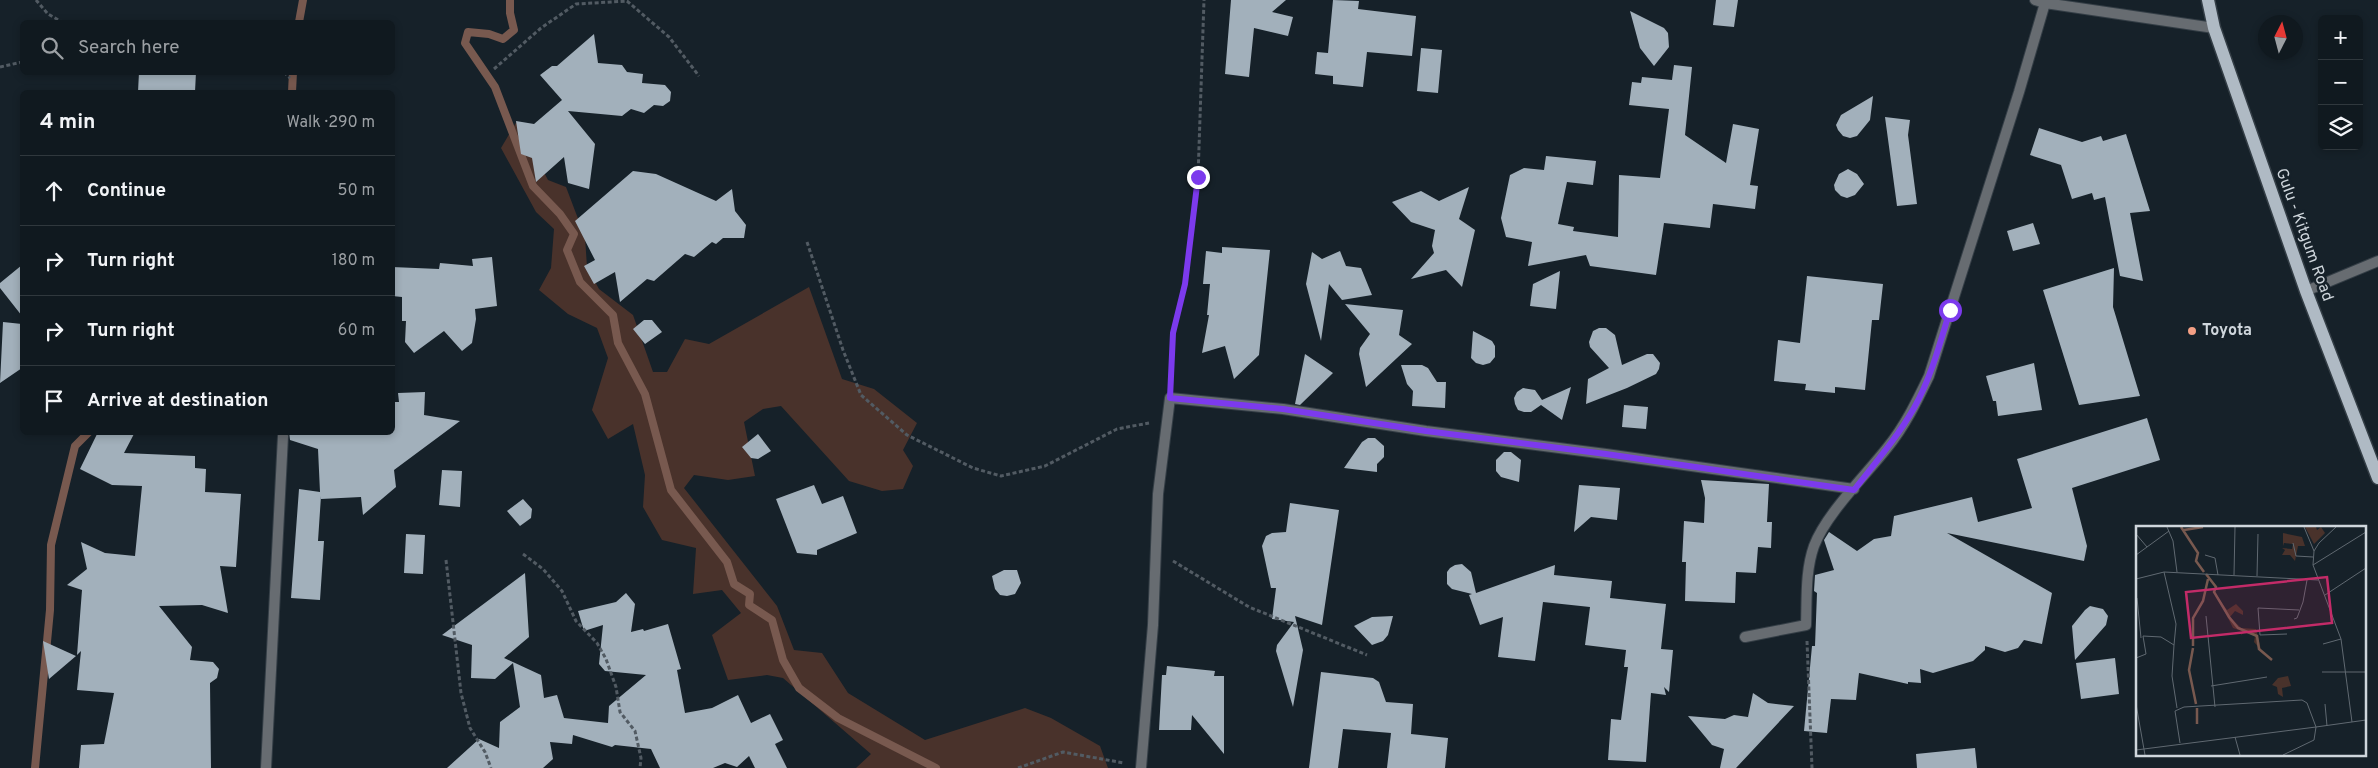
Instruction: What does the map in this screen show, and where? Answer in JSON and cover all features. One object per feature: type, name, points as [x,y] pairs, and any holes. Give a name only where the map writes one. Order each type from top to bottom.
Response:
[{"type":"main road","name":"Gulu - Kitgum Road","points":[[2208,0],[2214,28],[2306,291],[2378,478]]},
{"type":"street","points":[[1745,637],[1806,625],[1807,580],[1814,546],[1832,516],[1889,446],[1914,408],[1929,376],[2019,92],[2040,2],[2214,28]]},
{"type":"street","points":[[2306,291],[2378,261]]},
{"type":"street","points":[[1141,767],[1153,625],[1158,494],[1170,398],[1283,409],[1426,431],[1606,454],[1854,490]]},
{"type":"street","points":[[266,768],[283,436]]},
{"type":"path","points":[[36,0],[48,14],[58,20]]},
{"type":"path","points":[[1170,398],[1173,333],[1185,284],[1198,177],[1204,0]]},
{"type":"path","points":[[494,69],[541,28],[576,4],[627,1],[669,37],[699,76]]},
{"type":"path","points":[[0,67],[20,62]]},
{"type":"path","points":[[287,75],[290,78]]},
{"type":"path","points":[[807,242],[843,350],[861,395],[907,435],[973,468],[1001,476],[1045,466],[1117,429],[1166,419]]},
{"type":"path","points":[[1156,551],[1249,608],[1367,656]]},
{"type":"path","points":[[523,554],[543,569],[562,591],[576,621],[597,643],[606,659],[616,687],[620,712],[636,731],[641,758],[640,768]]},
{"type":"path","points":[[446,560],[461,693],[470,728],[485,752],[490,768]]},
{"type":"path","points":[[1806,625],[1812,768]]},
{"type":"path","points":[[1018,768],[1064,752],[1141,767]]},
{"type":"shaded area","points":[[517,121],[548,180],[566,187],[585,237],[587,267],[599,289],[633,315],[653,372],[667,372],[685,339],[709,344],[809,287],[842,379],[874,389],[917,423],[903,450],[913,466],[903,489],[882,491],[849,481],[781,406],[763,409],[744,422],[755,476],[728,480],[694,475],[684,488],[777,606],[794,650],[822,653],[848,693],[925,740],[1025,708],[1051,718],[1100,746],[1108,768],[856,768],[871,754],[783,678],[767,675],[728,680],[712,635],[741,613],[722,590],[693,594],[696,548],[662,540],[643,507],[645,475],[633,424],[608,439],[592,410],[608,358],[597,328],[568,314],[539,290],[551,268],[554,229],[536,212],[501,148]]},
{"type":"building","points":[[1231,0],[1286,0],[1272,12],[1293,17],[1288,36],[1254,28],[1249,77],[1225,74]]},
{"type":"building","points":[[1333,0],[1359,1],[1358,9],[1416,16],[1412,56],[1367,52],[1363,87],[1333,84],[1333,76],[1315,74],[1317,52],[1328,53]]},
{"type":"building","points":[[1716,0],[1738,0],[1734,27],[1713,25]]},
{"type":"building","points":[[1630,11],[1664,28],[1668,33],[1669,47],[1654,66],[1640,48]]},
{"type":"building","points":[[594,34],[598,63],[622,65],[627,72],[643,74],[642,83],[665,85],[671,92],[670,101],[663,106],[654,105],[644,113],[631,109],[622,116],[568,111],[595,144],[589,189],[568,183],[564,157],[536,182],[532,158],[521,154],[516,121],[534,124],[562,100],[540,75],[552,66],[557,66]]},
{"type":"building","points":[[1421,48],[1442,50],[1438,93],[1417,91]]},
{"type":"building","points":[[1674,65],[1692,67],[1685,135],[1726,163],[1733,124],[1759,129],[1750,185],[1758,186],[1755,209],[1713,204],[1710,228],[1664,223],[1656,275],[1590,266],[1586,255],[1528,266],[1532,242],[1506,237],[1501,218],[1510,175],[1524,168],[1544,170],[1546,156],[1596,161],[1593,185],[1567,182],[1558,224],[1574,227],[1573,231],[1618,237],[1619,175],[1660,178],[1669,109],[1629,105],[1632,82],[1641,83],[1642,77],[1672,80]]},
{"type":"building","points":[[139,75],[196,75],[195,90],[138,90]]},
{"type":"building","points":[[1873,96],[1870,120],[1857,136],[1850,138],[1843,136],[1836,125],[1841,115]]},
{"type":"building","points":[[1885,117],[1910,120],[1908,135],[1917,204],[1897,206]]},
{"type":"building","points":[[2039,128],[2082,142],[2101,136],[2103,141],[2126,134],[2150,211],[2130,213],[2143,281],[2120,276],[2105,197],[2094,200],[2092,193],[2072,199],[2061,165],[2030,155]]},
{"type":"building","points":[[1848,169],[1857,174],[1864,184],[1855,195],[1847,198],[1841,196],[1835,190],[1834,185],[1839,174]]},
{"type":"building","points":[[633,171],[656,174],[716,201],[732,189],[735,211],[746,225],[744,238],[723,238],[716,244],[712,242],[694,257],[685,254],[654,281],[647,279],[620,302],[615,272],[594,284],[584,266],[595,260],[575,221]]},
{"type":"building","points":[[1469,187],[1459,219],[1475,230],[1462,287],[1446,270],[1411,279],[1434,253],[1432,246],[1435,230],[1411,222],[1392,202],[1421,191],[1439,201]]},
{"type":"building","points":[[2033,223],[2040,244],[2013,251],[2007,231]]},
{"type":"building","points":[[1222,247],[1270,250],[1259,355],[1234,379],[1225,346],[1202,353],[1209,315],[1207,315],[1210,284],[1203,284],[1206,251],[1222,253]]},
{"type":"building","points":[[1340,251],[1346,266],[1361,268],[1372,295],[1342,300],[1329,284],[1321,341],[1306,284],[1312,252],[1322,259]]},
{"type":"building","points":[[492,257],[497,306],[475,309],[476,319],[472,343],[462,351],[444,331],[414,353],[405,342],[406,321],[402,321],[402,297],[395,296],[395,267],[439,269],[440,263],[473,266],[472,259]]},
{"type":"building","points":[[20,267],[20,313],[0,288],[0,283]]},
{"type":"building","points":[[2114,268],[2113,307],[2140,396],[2079,405],[2043,290]]},
{"type":"building","points":[[1560,271],[1556,309],[1530,306],[1533,284]]},
{"type":"building","points":[[1807,276],[1883,284],[1879,320],[1872,320],[1865,390],[1835,387],[1835,393],[1805,390],[1806,384],[1774,381],[1778,340],[1800,343]]},
{"type":"building","points":[[1345,304],[1403,310],[1399,335],[1412,344],[1366,387],[1359,354],[1360,348],[1370,334]]},
{"type":"building","points":[[644,320],[652,320],[662,332],[645,344],[633,329]]},
{"type":"building","points":[[3,322],[20,324],[20,369],[0,383]]},
{"type":"building","points":[[1599,328],[1606,328],[1615,335],[1622,365],[1647,354],[1653,354],[1660,363],[1659,369],[1656,374],[1627,388],[1586,404],[1588,379],[1609,368],[1590,347],[1589,342],[1593,331]]},
{"type":"building","points":[[1473,331],[1492,341],[1495,346],[1495,357],[1490,363],[1483,365],[1476,363],[1471,358]]},
{"type":"building","points":[[1305,354],[1333,373],[1300,405],[1295,404]]},
{"type":"building","points":[[2034,363],[2042,410],[1998,416],[1996,401],[1993,401],[1986,376]]},
{"type":"building","points":[[1401,365],[1422,365],[1428,368],[1437,382],[1446,382],[1445,408],[1412,406],[1413,391],[1407,384]]},
{"type":"building","points":[[1571,387],[1562,420],[1541,405],[1531,412],[1524,412],[1518,410],[1515,404],[1514,398],[1517,392],[1523,388],[1535,390],[1542,400]]},
{"type":"building","points":[[425,392],[424,415],[460,421],[394,470],[396,487],[363,515],[361,497],[321,499],[321,496],[318,541],[324,541],[320,600],[291,598],[299,489],[320,492],[318,449],[290,440],[289,435],[395,435],[395,402],[399,402],[398,393]]},
{"type":"building","points":[[1624,405],[1648,407],[1646,429],[1622,427]]},
{"type":"building","points":[[2147,418],[2160,460],[2072,488],[2087,546],[2084,561],[1947,533],[2052,593],[2042,644],[2024,640],[2018,648],[2005,652],[1985,646],[1985,650],[1973,661],[1933,673],[1920,669],[1921,683],[1908,682],[1908,684],[1859,673],[1856,700],[1831,699],[1827,733],[1804,731],[1812,646],[1815,646],[1817,593],[1814,591],[1815,575],[1834,570],[1824,540],[1829,532],[1857,551],[1874,539],[1891,536],[1894,516],[1972,497],[1978,522],[2032,508],[2017,459]]},
{"type":"building","points":[[758,434],[771,451],[758,459],[751,458],[742,447]]},
{"type":"building","points":[[97,435],[133,435],[124,453],[195,456],[195,468],[206,469],[205,492],[241,494],[236,567],[220,566],[228,613],[202,605],[159,606],[192,647],[190,660],[213,662],[219,669],[217,678],[210,683],[211,768],[79,768],[81,745],[104,744],[114,693],[77,690],[81,651],[77,655],[82,590],[67,585],[87,569],[81,542],[105,553],[135,556],[142,486],[112,485],[80,469]]},
{"type":"building","points":[[1368,438],[1375,438],[1384,446],[1384,457],[1377,464],[1377,472],[1344,468],[1362,442]]},
{"type":"building","points":[[1504,452],[1511,452],[1521,460],[1519,482],[1501,477],[1496,471],[1496,460]]},
{"type":"building","points":[[442,470],[462,471],[460,507],[439,505]]},
{"type":"building","points":[[1701,480],[1769,484],[1767,522],[1772,522],[1771,548],[1758,547],[1756,573],[1736,572],[1735,603],[1685,601],[1686,562],[1682,562],[1684,521],[1704,523],[1705,498]]},
{"type":"building","points":[[814,485],[822,504],[843,496],[857,533],[817,550],[817,555],[797,553],[776,499]]},
{"type":"building","points":[[1579,485],[1620,488],[1617,520],[1591,517],[1574,532]]},
{"type":"building","points":[[523,499],[532,509],[531,518],[520,526],[507,511]]},
{"type":"building","points":[[1290,503],[1339,510],[1322,625],[1295,616],[1303,650],[1293,707],[1276,651],[1277,645],[1294,622],[1272,619],[1276,588],[1271,588],[1262,546],[1266,536],[1272,533],[1286,532]]},
{"type":"building","points":[[406,534],[425,535],[423,574],[404,573]]},
{"type":"building","points":[[1462,564],[1471,572],[1476,593],[1555,565],[1554,575],[1612,581],[1610,598],[1666,604],[1661,649],[1673,650],[1669,692],[1664,687],[1666,695],[1651,693],[1646,762],[1608,760],[1611,719],[1621,720],[1628,667],[1624,667],[1626,650],[1585,645],[1590,607],[1543,602],[1535,661],[1498,657],[1503,617],[1480,625],[1469,595],[1472,594],[1452,589],[1447,584],[1447,572],[1450,568]]},
{"type":"building","points":[[1004,570],[1017,570],[1021,583],[1015,594],[1000,595],[995,589],[992,576]]},
{"type":"building","points":[[525,573],[529,637],[504,658],[541,675],[544,698],[557,695],[564,718],[608,723],[609,706],[646,675],[605,671],[599,664],[603,625],[584,631],[578,611],[616,602],[626,593],[635,604],[631,632],[643,629],[644,631],[668,624],[681,669],[677,670],[685,713],[712,708],[738,695],[751,723],[770,714],[783,740],[775,744],[787,768],[755,768],[749,756],[737,767],[725,763],[713,768],[660,768],[651,749],[615,745],[612,747],[573,735],[572,744],[550,742],[553,759],[543,768],[447,768],[479,739],[499,748],[500,722],[520,707],[513,663],[495,679],[471,678],[472,645],[442,635]]},
{"type":"building","points":[[2090,606],[2103,609],[2108,616],[2106,625],[2075,660],[2072,626]]},
{"type":"building","points":[[1393,616],[1388,635],[1383,641],[1372,645],[1354,626],[1372,617]]},
{"type":"building","points":[[43,641],[76,656],[49,679]]},
{"type":"building","points":[[2115,658],[2119,694],[2081,699],[2076,663]]},
{"type":"building","points":[[1167,666],[1215,671],[1214,676],[1224,676],[1224,754],[1192,715],[1191,730],[1159,730],[1162,675],[1166,675]]},
{"type":"building","points":[[1321,672],[1373,678],[1379,682],[1386,702],[1413,704],[1411,734],[1448,738],[1445,768],[1387,768],[1391,733],[1343,729],[1338,768],[1309,768]]},
{"type":"building","points":[[1753,693],[1768,703],[1794,706],[1736,768],[1720,768],[1724,749],[1712,745],[1688,716],[1725,719],[1734,715],[1748,717]]},
{"type":"building","points":[[1975,748],[1977,768],[1917,768],[1916,754]]},
{"type":"waterway","points":[[299,20],[303,0]]},
{"type":"waterway","points":[[510,0],[510,13],[514,30],[503,39],[489,34],[468,32],[465,43],[495,87],[533,186],[560,214],[574,234],[567,250],[580,282],[613,315],[618,343],[645,394],[671,490],[727,562],[734,584],[750,594],[749,605],[772,620],[783,660],[799,688],[838,718],[936,768]]},
{"type":"waterway","points":[[292,90],[293,75]]},
{"type":"waterway","points":[[35,768],[50,610],[51,545],[75,446],[86,435]]},
{"type":"place","name":"Toyota","points":[[2192,331]]},
{"type":"route","points":[[1198,177],[1185,284],[1173,333],[1170,398],[1283,409],[1332,418],[1766,476],[1854,490],[1889,446],[1914,408],[1929,376],[1950,310]]}]
